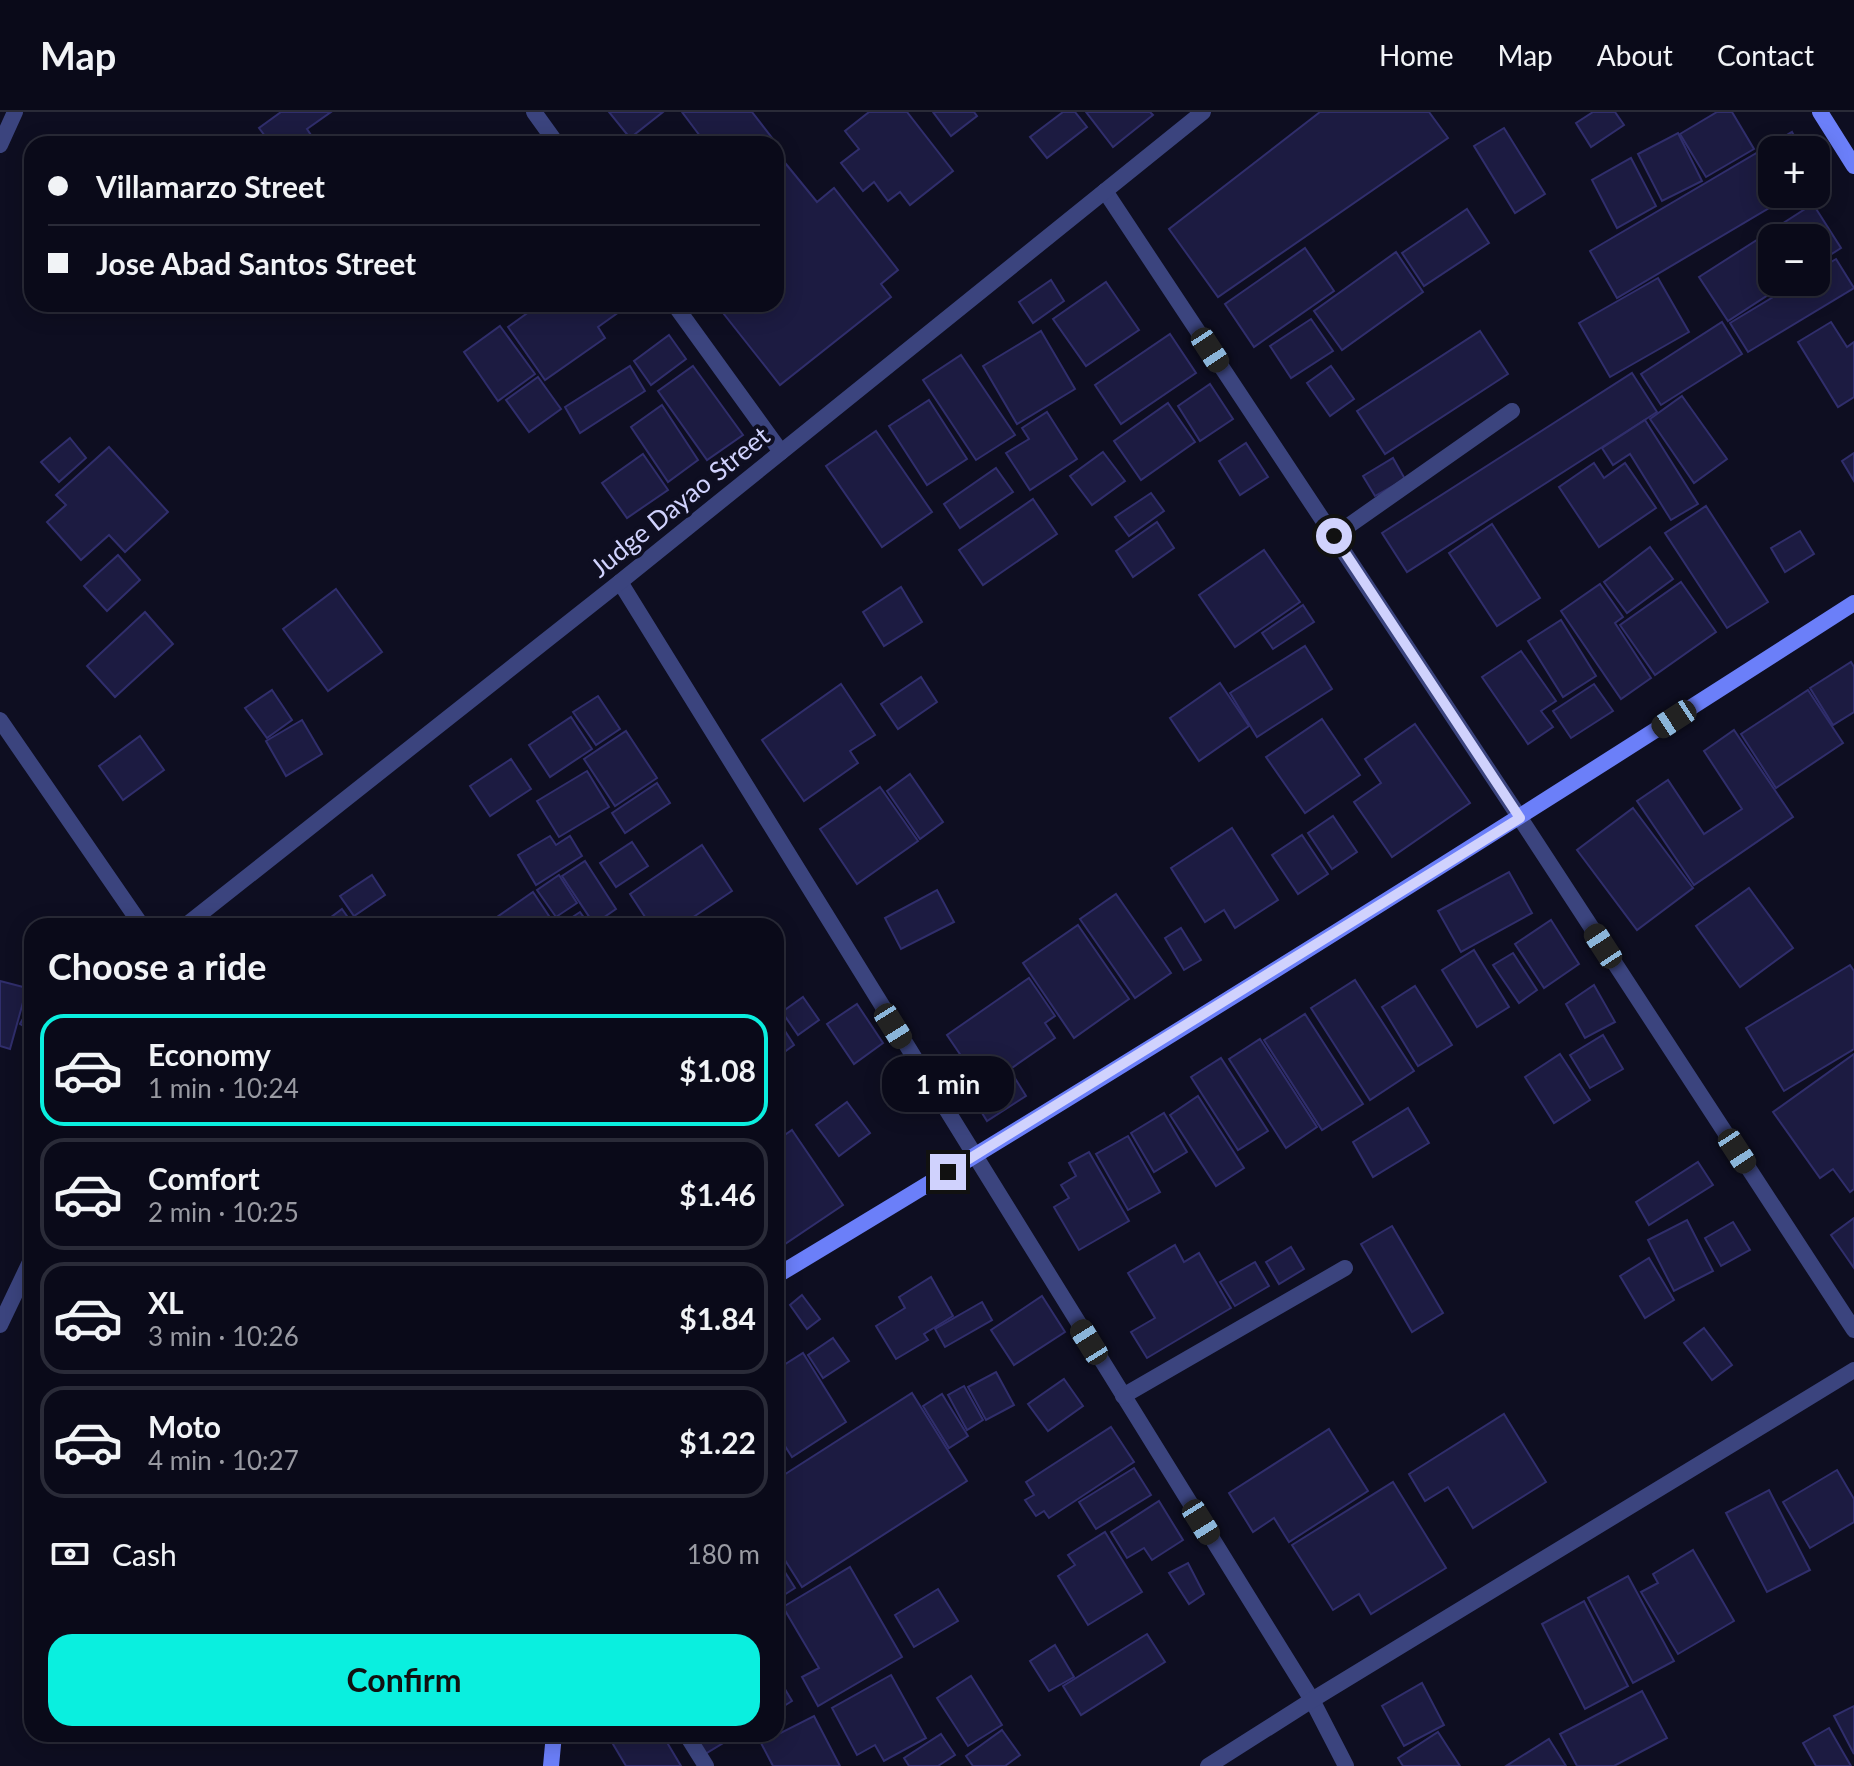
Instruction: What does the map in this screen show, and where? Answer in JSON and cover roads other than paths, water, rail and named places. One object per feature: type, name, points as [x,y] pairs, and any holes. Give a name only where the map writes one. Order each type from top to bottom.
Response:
[{"type":"main road","points":[[1820,112],[1854,166]]},
{"type":"main road","points":[[784,1271],[1520,818],[1854,603]]},
{"type":"main road","points":[[551,1766],[553,1742]]},
{"type":"street","points":[[0,145],[15,112]]},
{"type":"street","points":[[534,112],[551,136]]},
{"type":"street","name":"Judge Dayao Street","points":[[195,918],[620,582],[1203,112]]},
{"type":"street","points":[[1105,191],[1854,1330]]},
{"type":"street","points":[[680,312],[781,452]]},
{"type":"street","points":[[1334,536],[1512,411]]},
{"type":"street","points":[[620,582],[1312,1700],[1346,1766]]},
{"type":"street","points":[[0,720],[136,918]]},
{"type":"street","points":[[1123,1396],[1345,1268]]},
{"type":"street","points":[[0,1325],[24,1275]]},
{"type":"street","points":[[1208,1766],[1854,1370]]},
{"type":"street","points":[[691,1742],[706,1766]]}]
